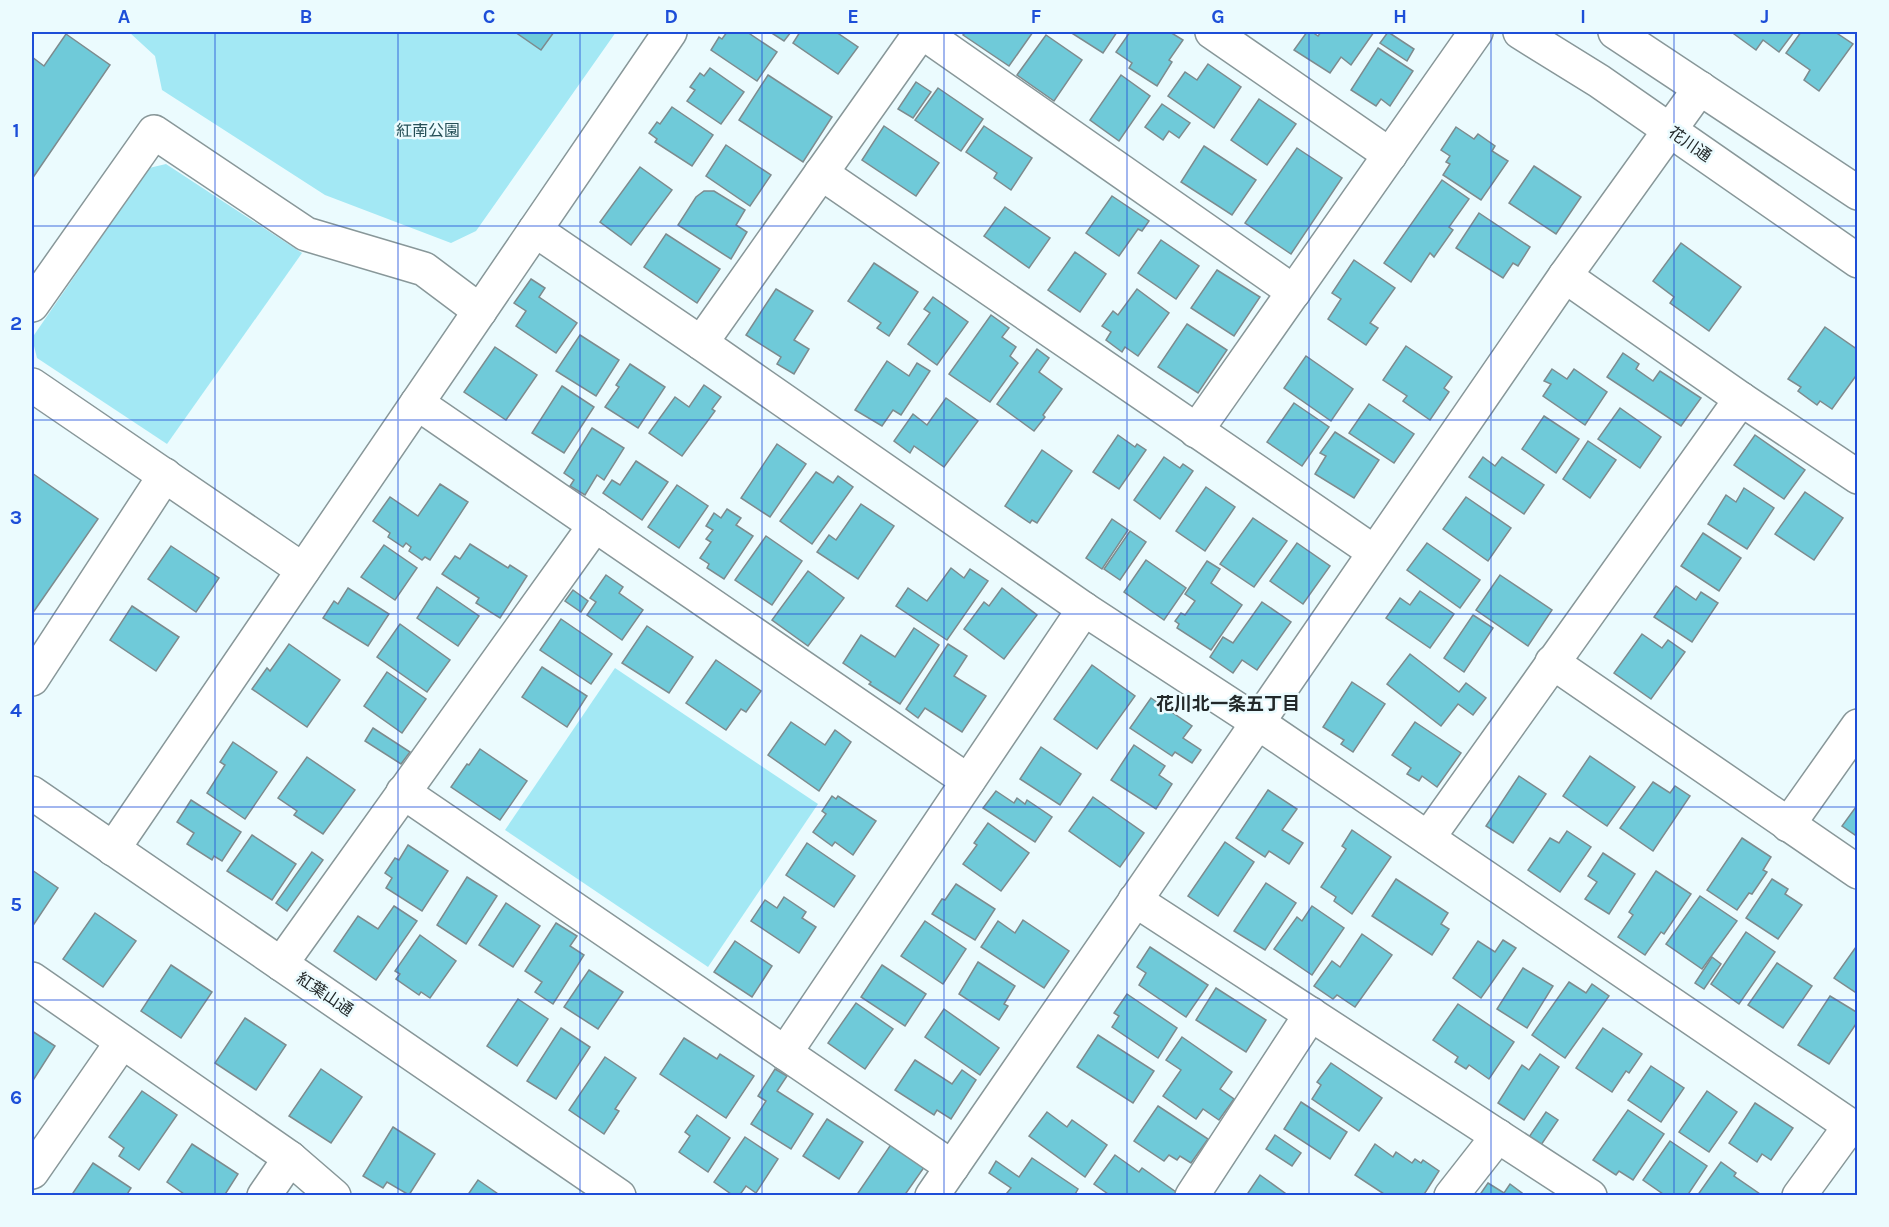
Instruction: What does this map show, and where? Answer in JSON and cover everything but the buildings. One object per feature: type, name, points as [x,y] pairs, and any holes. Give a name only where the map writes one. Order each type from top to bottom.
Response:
[{"type":"street","points":[[113,849],[670,32]]},
{"type":"street","points":[[701,343],[922,32],[1294,292]]},
{"type":"street","points":[[1212,32],[1390,154]]},
{"type":"street","points":[[1196,431],[1476,32]]},
{"type":"street","name":"花川通","points":[[1520,32],[1599,81],[1857,261]]},
{"type":"street","points":[[1599,81],[1626,34],[1700,88],[1857,193]]},
{"type":"street","points":[[932,1196],[1565,276],[1700,88]]},
{"type":"street","points":[[32,305],[154,132],[306,234],[424,269],[480,311]]},
{"type":"street","points":[[821,173],[1374,552]]},
{"type":"street","points":[[535,230],[1084,609],[1257,722],[1854,1128],[1799,1196]]},
{"type":"street","points":[[1565,276],[1857,477]]},
{"type":"street","points":[[32,385],[303,570]]},
{"type":"street","points":[[1428,838],[1741,399]]},
{"type":"street","points":[[417,403],[968,781]]},
{"type":"street","points":[[32,679],[165,475]]},
{"type":"street","points":[[280,964],[595,525]]},
{"type":"street","points":[[785,1053],[1084,609]]},
{"type":"street","points":[[1552,663],[1857,872]]},
{"type":"street","points":[[1788,825],[1857,726]]},
{"type":"street","points":[[403,792],[952,1167]]},
{"type":"street","name":"紅葉山通","points":[[32,793],[280,964],[584,1186],[619,1196]]},
{"type":"street","points":[[1135,900],[1590,1196]]},
{"type":"street","points":[[32,980],[290,1158],[334,1196]]},
{"type":"street","points":[[1192,1196],[1311,1014]]},
{"type":"street","points":[[32,1172],[122,1042]]},
{"type":"street","points":[[1451,1196],[1498,1136]]},
{"type":"street","points":[[264,1196],[290,1158]]},
{"type":"green space","name":"紅南公園","points":[[129,32],[616,32],[476,231],[451,243],[325,195],[162,90],[155,56]]},
{"type":"green space","points":[[166,164],[302,253],[167,444],[37,358],[32,338],[149,168]]},
{"type":"green space","points":[[615,668],[818,804],[708,967],[505,830]]},
{"type":"district","name":"花川北一条五丁目","points":[[1228,704]]}]
